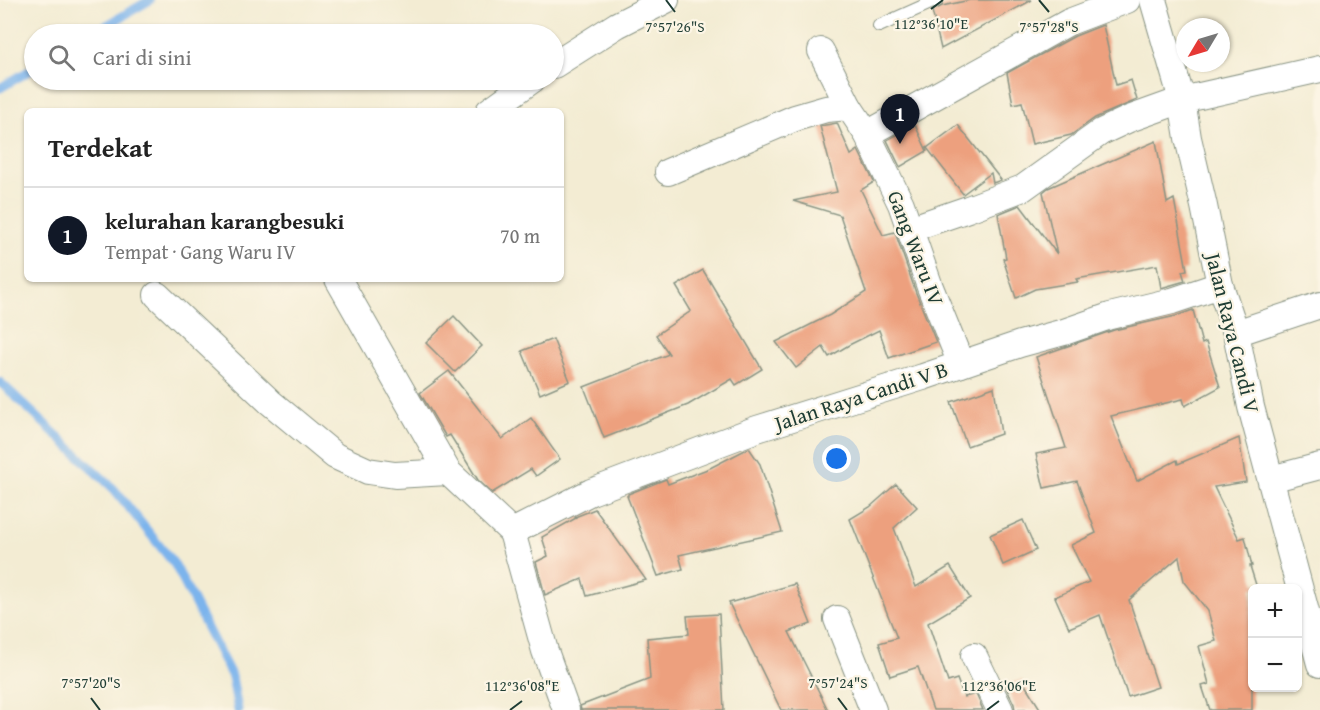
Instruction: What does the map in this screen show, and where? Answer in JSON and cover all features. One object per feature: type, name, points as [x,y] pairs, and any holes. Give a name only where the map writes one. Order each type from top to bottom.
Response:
[{"type":"street","points":[[564,59],[617,25],[666,0]]},
{"type":"street","points":[[867,134],[1069,22],[1127,0]]},
{"type":"street","name":"Jalan Raya Candi V","points":[[1153,0],[1182,100],[1220,285],[1236,333],[1251,407],[1314,619],[1320,664]]},
{"type":"street","name":"Gang Waru IV","points":[[821,51],[849,107],[867,134],[901,204],[930,287],[961,364]]},
{"type":"street","points":[[910,229],[1023,188],[1101,132],[1129,118],[1182,100],[1320,69]]},
{"type":"street","points":[[493,108],[518,90]]},
{"type":"street","points":[[668,172],[795,118],[826,109],[849,107]]},
{"type":"street","points":[[340,282],[448,472],[512,532],[545,651],[566,710]]},
{"type":"street","name":"Jalan Raya Candi V B","points":[[512,532],[591,492],[757,429],[1110,316],[1172,301],[1220,285]]},
{"type":"street","points":[[157,295],[270,402],[335,456],[368,471],[395,475],[448,472]]},
{"type":"street","points":[[1236,333],[1320,305]]},
{"type":"street","points":[[1271,479],[1320,466]]},
{"type":"street","points":[[837,619],[873,710]]},
{"type":"street","points":[[974,657],[1000,710]]},
{"type":"lane","points":[[879,26],[937,0]]},
{"type":"building","points":[[970,0],[1032,0],[941,49],[932,11],[942,6]]},
{"type":"building","points":[[1103,25],[1116,85],[1131,80],[1137,100],[1095,118],[1071,135],[1032,144],[1022,102],[1013,104],[1007,73],[1075,36]]},
{"type":"building","points":[[837,123],[851,155],[858,150],[874,182],[861,190],[883,235],[895,232],[936,342],[889,358],[879,330],[829,357],[823,347],[796,368],[776,342],[830,315],[866,292],[840,215],[793,201],[837,192],[820,126]]},
{"type":"building","points":[[915,125],[927,151],[900,167],[887,140]]},
{"type":"building","points":[[958,125],[1001,180],[993,183],[991,173],[963,194],[927,148]]},
{"type":"building","points":[[1156,141],[1167,203],[1174,199],[1187,270],[1182,271],[1185,281],[1161,288],[1157,265],[1076,279],[1078,282],[1035,289],[1016,298],[1003,259],[1006,258],[998,214],[1020,205],[1057,254],[1043,192]]},
{"type":"building","points":[[703,270],[762,369],[736,385],[732,379],[688,405],[604,438],[584,387],[669,354],[656,335],[691,311],[676,286]]},
{"type":"building","points":[[1193,310],[1202,344],[1206,342],[1220,387],[1185,406],[1183,399],[1111,416],[1137,481],[1177,460],[1178,464],[1239,438],[1246,482],[1214,487],[1239,539],[1245,537],[1256,584],[1248,584],[1248,692],[1252,692],[1252,710],[1210,710],[1202,686],[1209,684],[1199,646],[1216,641],[1208,611],[1184,581],[1179,557],[1129,600],[1158,687],[1128,697],[1100,615],[1069,628],[1055,597],[1089,582],[1071,545],[1096,533],[1077,481],[1044,488],[1036,454],[1066,448],[1036,357],[1114,330]]},
{"type":"building","points":[[454,316],[482,346],[455,372],[426,343]]},
{"type":"building","points":[[553,339],[570,381],[540,394],[522,351]]},
{"type":"building","points":[[449,371],[502,439],[531,418],[560,459],[536,476],[531,469],[492,493],[478,480],[450,435],[446,437],[420,393]]},
{"type":"building","points":[[994,387],[1001,434],[967,446],[951,402]]},
{"type":"building","points":[[749,448],[760,464],[782,532],[679,555],[683,569],[658,576],[628,494],[666,479],[668,484],[710,468]]},
{"type":"building","points":[[896,484],[917,507],[894,528],[916,587],[950,566],[970,598],[928,623],[948,682],[957,679],[964,697],[976,694],[983,710],[933,710],[918,667],[890,676],[879,643],[897,638],[850,519],[870,507]]},
{"type":"building","points":[[595,509],[646,580],[587,596],[582,579],[545,595],[536,562],[548,556],[542,537],[575,517]]},
{"type":"building","points":[[1023,520],[1036,550],[1003,565],[990,535]]},
{"type":"building","points":[[795,584],[811,624],[789,632],[828,710],[781,710],[729,603]]},
{"type":"building","points":[[719,614],[724,710],[581,710],[580,706],[650,679],[647,638],[689,634],[687,616]]},
{"type":"building","points":[[1022,680],[1041,710],[1015,710],[1005,685]]},
{"type":"waterway","points":[[109,24],[150,0]]},
{"type":"waterway","points":[[0,88],[24,74]]},
{"type":"waterway","points":[[0,382],[114,489],[175,565],[232,677],[238,710]]},
{"type":"place","name":"kelurahan karangbesuki","points":[[900,144]]}]
